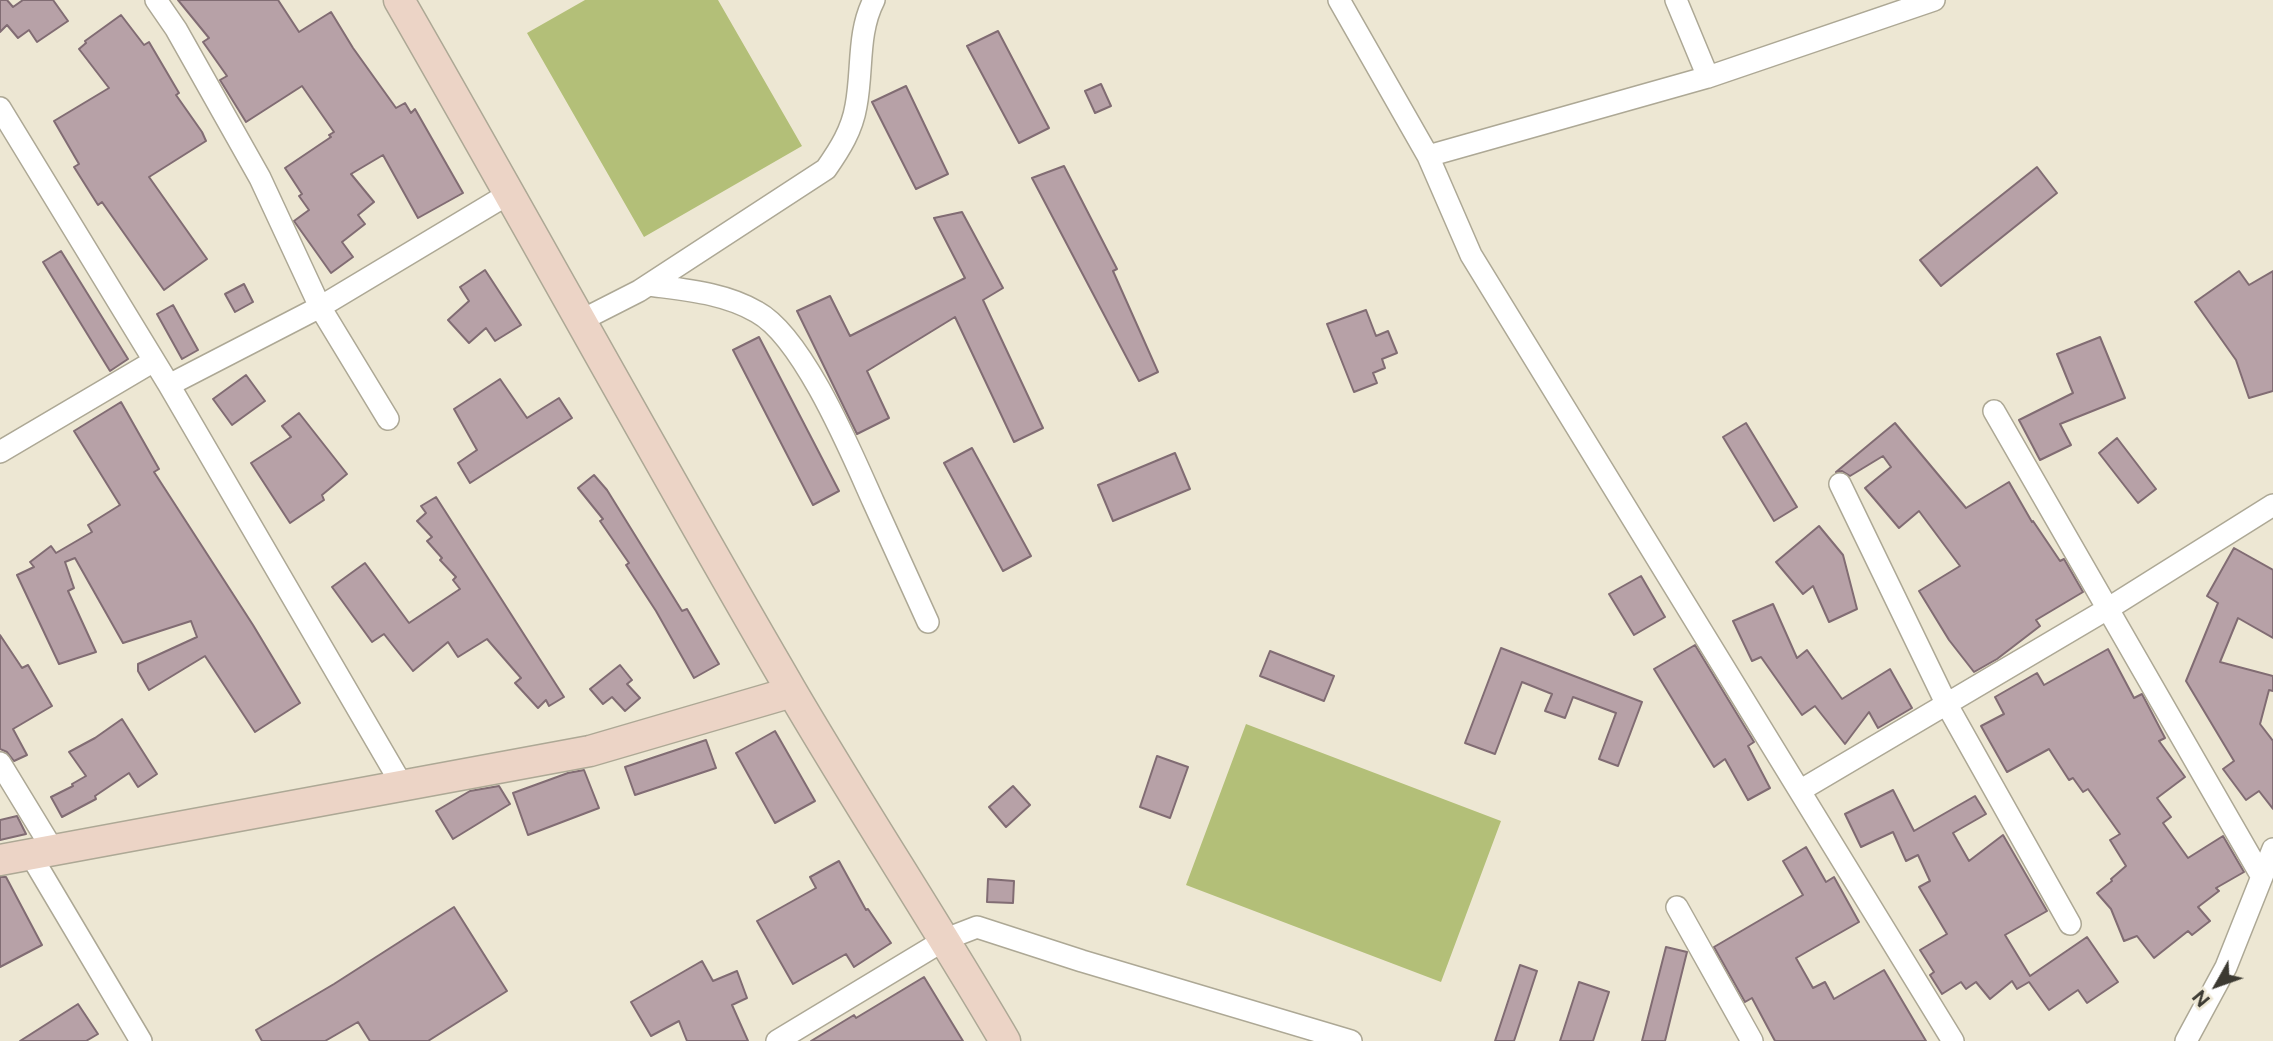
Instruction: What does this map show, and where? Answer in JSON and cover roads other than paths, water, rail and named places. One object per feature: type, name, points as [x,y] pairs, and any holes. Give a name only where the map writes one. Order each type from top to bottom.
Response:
[{"type":"street","points":[[156,0],[176,29],[260,178],[320,307],[388,419]]},
{"type":"street","points":[[399,0],[792,692],[946,939],[1005,1041]]},
{"type":"street","points":[[582,320],[649,285],[826,169],[845,142],[856,107],[860,46],[869,9],[874,0]]},
{"type":"street","points":[[1339,0],[1428,156],[1471,255],[1953,1041]]},
{"type":"street","points":[[1676,0],[1708,76]]},
{"type":"street","points":[[1428,156],[1708,76],[1934,0]]},
{"type":"street","points":[[0,108],[169,384],[402,785]]},
{"type":"street","points":[[169,384],[320,307],[510,192]]},
{"type":"street","points":[[649,285],[712,294],[758,312],[785,335],[819,388],[928,622]]},
{"type":"street","points":[[0,452],[154,361]]},
{"type":"street","points":[[1994,411],[2262,877]]},
{"type":"street","points":[[1840,484],[1947,705],[2070,924]]},
{"type":"street","points":[[1801,790],[2109,608],[2273,505]]},
{"type":"street","points":[[0,860],[590,751],[792,692]]},
{"type":"street","points":[[0,763],[41,852],[141,1041]]},
{"type":"street","points":[[2186,1041],[2226,967],[2273,849]]},
{"type":"street","points":[[1677,907],[1752,1041]]},
{"type":"street","points":[[777,1041],[946,939],[976,927],[1351,1041]]}]
